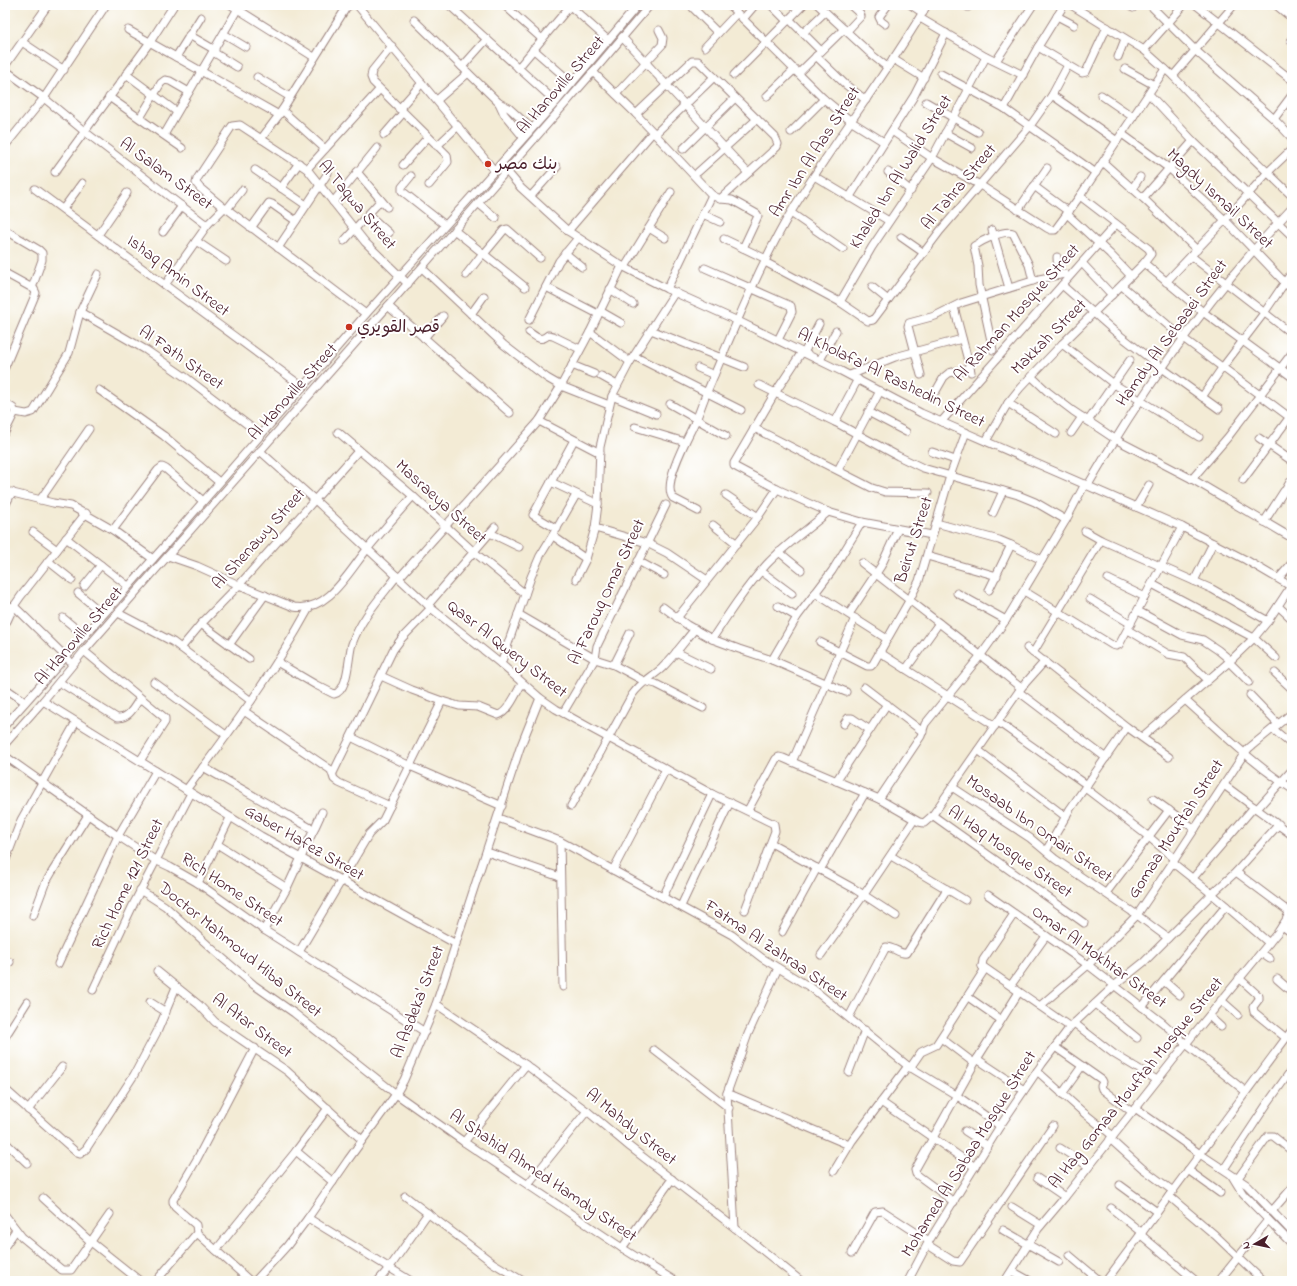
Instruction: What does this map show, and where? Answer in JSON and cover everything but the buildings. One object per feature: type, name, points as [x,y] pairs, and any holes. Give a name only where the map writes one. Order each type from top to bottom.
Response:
[{"type":"street","points":[[5,66],[48,5]]},
{"type":"street","points":[[5,146],[44,98],[106,5]]},
{"type":"street","points":[[55,172],[150,42],[174,5]]},
{"type":"street","points":[[231,5],[238,7],[314,57]]},
{"type":"street","points":[[261,139],[280,113],[346,8],[350,5]]},
{"type":"street","points":[[357,5],[494,170]]},
{"type":"street","points":[[449,5],[556,102]]},
{"type":"street","points":[[504,5],[542,39]]},
{"type":"street","points":[[518,68],[570,5],[608,40]]},
{"type":"street","name":"Al Hanoville Street","points":[[5,725],[153,559],[523,136],[556,102],[638,5]]},
{"type":"street","name":"Al Hanoville Street","points":[[5,744],[84,651],[408,284],[650,5]]},
{"type":"street","points":[[729,5],[824,99],[852,122],[884,142]]},
{"type":"street","points":[[743,19],[755,5]]},
{"type":"street","points":[[771,5],[804,33],[846,85],[866,100]]},
{"type":"street","points":[[734,75],[803,5]]},
{"type":"street","points":[[767,96],[861,16],[850,5]]},
{"type":"street","points":[[886,24],[881,21],[879,17],[888,5]]},
{"type":"street","points":[[911,5],[921,15],[946,32],[986,57],[1023,75]]},
{"type":"street","name":"Amr Ibn Al Aas Street","points":[[698,512],[673,498],[671,495],[672,481],[677,460],[752,289],[791,213],[814,176],[852,122],[887,67],[894,59],[927,5]]},
{"type":"street","points":[[996,61],[1033,5]]},
{"type":"street","points":[[1004,108],[1038,47],[1064,5]]},
{"type":"street","points":[[1071,5],[1144,50],[1173,76],[1292,196]]},
{"type":"street","points":[[1150,5],[1195,50],[1274,118],[1292,138]]},
{"type":"street","points":[[1144,50],[1184,5]]},
{"type":"street","points":[[1196,5],[1292,80]]},
{"type":"street","points":[[1173,76],[1234,5]]},
{"type":"street","points":[[1276,5],[1288,15]]},
{"type":"street","points":[[164,135],[224,34],[238,7]]},
{"type":"street","points":[[693,8],[718,33]]},
{"type":"street","points":[[804,33],[823,8],[872,55],[887,67]]},
{"type":"street","points":[[705,48],[737,13]]},
{"type":"street","points":[[1057,16],[1074,25]]},
{"type":"street","points":[[176,57],[201,17]]},
{"type":"street","points":[[414,20],[499,103],[509,108],[531,128]]},
{"type":"street","points":[[1038,47],[1082,73],[1086,72],[1107,27]]},
{"type":"street","points":[[128,30],[202,72],[280,113],[325,149]]},
{"type":"street","points":[[616,94],[662,45],[663,38],[659,30]]},
{"type":"street","points":[[849,198],[924,78],[946,32]]},
{"type":"street","points":[[224,34],[246,47]]},
{"type":"street","points":[[189,35],[238,67]]},
{"type":"street","points":[[622,37],[748,173]]},
{"type":"street","points":[[462,67],[487,39]]},
{"type":"street","points":[[1118,57],[1126,39]]},
{"type":"street","points":[[22,42],[64,70]]},
{"type":"street","points":[[392,46],[372,71],[371,76],[373,82],[379,90],[447,155],[448,162],[429,185]]},
{"type":"street","points":[[534,49],[572,83]]},
{"type":"street","name":"Khaled Ibn Al Walid Street","points":[[840,302],[889,221],[911,191],[932,158],[986,57]]},
{"type":"street","points":[[894,59],[924,78]]},
{"type":"street","points":[[636,114],[692,61],[695,60],[698,61],[775,137],[778,144],[777,147],[720,199]]},
{"type":"street","name":"Al Tahra Street","points":[[840,302],[868,321],[873,320],[960,206],[980,185],[1030,126],[1052,95],[1068,65]]},
{"type":"street","points":[[1125,69],[1154,85]]},
{"type":"street","points":[[892,131],[932,158],[980,185],[1047,228],[1055,230],[1096,173],[1165,69]]},
{"type":"street","name":"Al Salam Street","points":[[5,70],[44,98],[84,131],[204,223],[208,224],[226,208],[366,314]]},
{"type":"street","points":[[593,72],[636,114],[712,195],[720,199],[732,200],[758,215],[743,248]]},
{"type":"street","points":[[437,100],[468,73]]},
{"type":"street","points":[[126,74],[178,112]]},
{"type":"street","points":[[941,74],[1004,108],[1096,173]]},
{"type":"street","points":[[257,77],[290,97]]},
{"type":"street","points":[[568,231],[654,133],[686,105],[714,77]]},
{"type":"street","points":[[140,118],[162,81],[167,79],[189,92]]},
{"type":"street","points":[[384,135],[422,83]]},
{"type":"street","points":[[307,168],[379,90]]},
{"type":"street","points":[[1149,94],[1193,142],[1292,236]]},
{"type":"street","points":[[1052,95],[1117,141]]},
{"type":"street","points":[[1101,95],[1134,117]]},
{"type":"street","points":[[1274,118],[1292,95]]},
{"type":"street","points":[[109,97],[182,148]]},
{"type":"street","points":[[683,149],[735,98]]},
{"type":"street","points":[[792,132],[824,99]]},
{"type":"street","points":[[926,102],[978,132]]},
{"type":"street","points":[[499,103],[504,114],[523,136]]},
{"type":"street","points":[[698,172],[757,119]]},
{"type":"street","name":"Al Taqwa Street","points":[[226,208],[200,188],[196,182],[230,128],[240,125],[307,168],[368,245],[408,284]]},
{"type":"street","points":[[437,146],[458,126]]},
{"type":"street","points":[[946,133],[972,148]]},
{"type":"street","name":"Magdy Ismail Street","points":[[1122,134],[1170,169],[1225,220],[1292,290]]},
{"type":"street","points":[[403,165],[428,137]]},
{"type":"street","points":[[1143,198],[1193,142]]},
{"type":"street","points":[[333,202],[378,148]]},
{"type":"street","points":[[1166,282],[1225,220],[1248,193],[1292,149]]},
{"type":"street","points":[[1103,162],[1197,250]]},
{"type":"street","points":[[281,188],[299,163]]},
{"type":"street","name":"Al Kholafa' Al Rashedin Street","points":[[500,163],[531,196],[568,231],[624,267],[667,289],[820,360],[880,390],[921,413],[1182,527],[1292,586]]},
{"type":"street","points":[[531,196],[557,167]]},
{"type":"street","points":[[1018,210],[1047,168]]},
{"type":"street","points":[[255,170],[306,205]]},
{"type":"street","points":[[357,172],[387,208]]},
{"type":"street","points":[[888,172],[911,191]]},
{"type":"street","points":[[278,248],[328,173]]},
{"type":"street","points":[[411,176],[402,187],[402,192],[445,225]]},
{"type":"street","points":[[814,176],[889,221]]},
{"type":"street","points":[[1132,188],[1140,177]]},
{"type":"street","points":[[63,209],[82,183]]},
{"type":"street","points":[[1034,186],[1068,213],[1131,276]]},
{"type":"street","name":"Ishaq Amin Street","points":[[35,189],[303,387]]},
{"type":"street","points":[[226,208],[242,190]]},
{"type":"street","points":[[277,662],[316,685],[337,694],[346,678],[352,645],[364,620],[398,577],[446,526],[539,421],[561,386],[590,332],[610,289],[671,192]]},
{"type":"street","points":[[98,235],[127,193]]},
{"type":"street","points":[[667,289],[712,195]]},
{"type":"street","points":[[1080,196],[1150,251],[1151,254],[1144,263],[1166,282],[1203,312],[1292,377]]},
{"type":"street","points":[[344,241],[381,200]]},
{"type":"street","points":[[252,228],[269,203],[296,221]]},
{"type":"street","points":[[478,203],[496,218]]},
{"type":"street","points":[[163,232],[182,206]]},
{"type":"street","name":"Hamdy Al Sebaaei Street","points":[[879,799],[921,736],[925,724],[981,655],[1006,620],[1086,484],[1140,399],[1183,338],[1226,283],[1254,249],[1292,208]]},
{"type":"street","points":[[791,213],[843,249]]},
{"type":"street","points":[[368,214],[389,233]]},
{"type":"street","points":[[703,214],[720,222]]},
{"type":"street","points":[[165,285],[208,224]]},
{"type":"street","name":"Al Rahman Mosque Street","points":[[941,422],[1116,224]]},
{"type":"street","points":[[649,228],[665,238]]},
{"type":"street","points":[[466,275],[504,230],[507,229],[540,258]]},
{"type":"street","points":[[5,230],[42,253],[42,260],[32,288]]},
{"type":"street","points":[[454,230],[525,287]]},
{"type":"street","points":[[993,350],[981,296],[974,246],[993,233],[1013,233],[1029,265],[1033,281]]},
{"type":"street","points":[[993,233],[1009,288]]},
{"type":"street","points":[[902,237],[924,253]]},
{"type":"street","points":[[529,320],[557,265],[578,238]]},
{"type":"street","points":[[724,239],[766,260],[840,302]]},
{"type":"street","points":[[196,241],[226,261]]},
{"type":"street","points":[[565,253],[582,267]]},
{"type":"street","points":[[1191,256],[1292,334]]},
{"type":"street","points":[[921,375],[908,324],[935,316],[961,303],[981,296],[1062,274],[1057,257]]},
{"type":"street","points":[[1082,263],[1112,295]]},
{"type":"street","name":"Makkah Street","points":[[986,441],[1008,403],[1031,376],[1144,263]]},
{"type":"street","points":[[422,268],[504,344],[547,378],[561,386],[609,405]]},
{"type":"street","points":[[706,268],[792,306],[792,312],[778,340]]},
{"type":"street","points":[[1202,396],[1243,342],[1292,272]]},
{"type":"street","points":[[5,273],[32,288],[36,293],[7,355],[5,367]]},
{"type":"street","points":[[5,402],[13,408],[15,412],[26,414],[32,412],[69,353],[80,312],[98,274]]},
{"type":"street","points":[[1062,285],[1113,330],[1219,409]]},
{"type":"street","points":[[1122,286],[1183,338],[1260,396],[1291,417],[1243,480]]},
{"type":"street","points":[[546,287],[621,323]]},
{"type":"street","points":[[872,288],[888,300]]},
{"type":"street","points":[[610,289],[633,304]]},
{"type":"street","points":[[576,579],[586,559],[595,528],[598,504],[600,453],[605,420],[612,396],[632,359],[675,292]]},
{"type":"street","points":[[471,314],[484,296]]},
{"type":"street","points":[[388,306],[510,413]]},
{"type":"street","points":[[936,391],[949,373],[970,370],[954,307]]},
{"type":"street","name":"Al Fath Street","points":[[80,312],[152,354],[188,379],[261,435]]},
{"type":"street","points":[[424,338],[443,316]]},
{"type":"street","points":[[819,324],[803,352],[775,393],[754,428],[734,466],[777,489],[828,512],[862,522],[932,535]]},
{"type":"street","points":[[651,330],[744,367]]},
{"type":"street","points":[[820,360],[836,331]]},
{"type":"street","points":[[529,332],[542,340],[548,335],[553,336],[580,349]]},
{"type":"street","points":[[590,332],[632,359],[741,410]]},
{"type":"street","points":[[850,375],[880,362],[962,339]]},
{"type":"street","points":[[1062,344],[1114,384],[1199,437]]},
{"type":"street","points":[[1192,479],[1228,437],[1292,353]]},
{"type":"street","points":[[1072,433],[1114,384],[1130,360]]},
{"type":"street","points":[[572,365],[598,375],[617,385]]},
{"type":"street","points":[[698,368],[714,375]]},
{"type":"street","points":[[1031,376],[1048,392],[1115,439],[1192,479],[1292,538]]},
{"type":"street","points":[[835,422],[858,379]]},
{"type":"street","points":[[758,385],[835,422],[919,466],[1035,502],[1066,520]]},
{"type":"street","points":[[99,390],[164,436],[219,482]]},
{"type":"street","points":[[838,470],[880,390]]},
{"type":"street","points":[[612,396],[656,414]]},
{"type":"street","points":[[1008,403],[1056,434]]},
{"type":"street","points":[[670,404],[726,436]]},
{"type":"street","points":[[5,432],[15,412]]},
{"type":"street","points":[[868,412],[906,432]]},
{"type":"street","points":[[539,421],[600,453]]},
{"type":"street","points":[[635,427],[685,442]]},
{"type":"street","points":[[754,428],[872,488],[878,490],[928,493]]},
{"type":"street","points":[[40,500],[89,429]]},
{"type":"street","name":"Masraeya Street","points":[[338,432],[413,496],[474,552],[525,594]]},
{"type":"street","name":"Beirut Street","points":[[840,652],[869,666],[873,664],[919,581],[955,460],[966,432]]},
{"type":"street","points":[[1259,438],[1292,461]]},
{"type":"street","points":[[557,529],[533,515],[574,440]]},
{"type":"street","name":"Al Shenawy Street","points":[[181,648],[359,450]]},
{"type":"street","name":"Qasr Al Qwery Street","points":[[260,451],[368,548],[430,607],[501,664],[540,698],[564,713],[712,794],[748,810],[774,824],[775,831],[771,843],[745,910]]},
{"type":"street","points":[[932,452],[955,460]]},
{"type":"street","points":[[113,530],[158,470],[162,468],[166,469],[204,501]]},
{"type":"street","points":[[551,482],[598,504]]},
{"type":"street","points":[[1264,522],[1290,482]]},
{"type":"street","points":[[1136,507],[1149,485]]},
{"type":"street","points":[[677,618],[758,517],[777,489]]},
{"type":"street","points":[[1285,491],[1287,490],[1292,494]]},
{"type":"street","points":[[993,513],[1003,491]]},
{"type":"street","points":[[5,506],[8,492],[71,506],[86,513],[113,530],[153,559]]},
{"type":"street","points":[[501,664],[525,594],[540,556],[576,495]]},
{"type":"street","points":[[726,495],[758,517]]},
{"type":"street","points":[[168,556],[197,566],[294,607],[309,608],[330,595],[339,586],[368,548],[413,496]]},
{"type":"street","name":"Al Farouq Omar Street","points":[[564,713],[595,659],[597,646],[666,505]]},
{"type":"street","points":[[712,639],[750,583],[760,571],[779,552],[828,512]]},
{"type":"street","points":[[7,622],[14,608],[48,561],[86,513]]},
{"type":"street","points":[[772,660],[797,617],[844,552],[862,522]]},
{"type":"street","points":[[936,523],[1011,545],[1042,560]]},
{"type":"street","points":[[713,525],[737,544]]},
{"type":"street","points":[[333,773],[393,650],[495,527]]},
{"type":"street","points":[[1024,591],[1112,645],[1119,645],[1182,527]]},
{"type":"street","points":[[595,528],[647,543],[667,553],[707,580]]},
{"type":"street","points":[[792,762],[840,652],[852,616],[887,553],[898,529]]},
{"type":"street","points":[[1085,531],[1101,540],[1212,589],[1268,621]]},
{"type":"street","points":[[33,532],[57,550]]},
{"type":"street","points":[[490,533],[519,547]]},
{"type":"street","points":[[552,536],[586,559]]},
{"type":"street","points":[[66,538],[128,586]]},
{"type":"street","points":[[1101,540],[1058,611],[1030,651],[1045,661],[1127,727],[1169,757]]},
{"type":"street","points":[[1194,581],[1213,543]]},
{"type":"street","points":[[989,590],[1011,545]]},
{"type":"street","points":[[779,552],[801,570]]},
{"type":"street","points":[[927,556],[997,576]]},
{"type":"street","points":[[48,561],[72,580]]},
{"type":"street","points":[[638,561],[664,575]]},
{"type":"street","points":[[862,563],[909,601],[981,655],[1020,690],[1106,758]]},
{"type":"street","points":[[1279,578],[1292,563]]},
{"type":"street","points":[[84,586],[101,565]]},
{"type":"street","points":[[760,571],[792,594]]},
{"type":"street","points":[[1108,579],[1145,597]]},
{"type":"street","points":[[1152,584],[1254,638],[1276,658]]},
{"type":"street","points":[[1142,738],[1254,638],[1268,621],[1292,586]]},
{"type":"street","points":[[78,593],[103,614]]},
{"type":"street","points":[[815,593],[887,639]]},
{"type":"street","points":[[957,593],[1006,620]]},
{"type":"street","points":[[229,645],[265,595]]},
{"type":"street","points":[[1090,599],[1168,654],[1184,657],[1208,680]]},
{"type":"street","points":[[5,603],[14,608],[74,664]]},
{"type":"street","points":[[778,606],[797,617]]},
{"type":"street","points":[[1278,606],[1292,620]]},
{"type":"street","points":[[663,607],[677,618],[712,639],[772,660],[846,692]]},
{"type":"street","name":"Rich Home 121 Street","points":[[93,990],[140,890],[203,767],[244,711],[277,662],[309,608]]},
{"type":"street","points":[[1138,611],[1182,635],[1203,640],[1218,650],[1249,682]]},
{"type":"street","points":[[118,613],[173,642],[251,701]]},
{"type":"street","points":[[518,614],[595,659],[614,665],[644,681],[656,684],[703,708]]},
{"type":"street","points":[[63,618],[84,636]]},
{"type":"street","points":[[906,669],[939,623]]},
{"type":"street","points":[[201,624],[249,659]]},
{"type":"street","points":[[571,806],[632,695],[644,681],[660,669],[695,629]]},
{"type":"street","points":[[614,665],[630,634]]},
{"type":"street","points":[[820,642],[840,652]]},
{"type":"street","points":[[84,651],[165,718],[166,720],[140,761]]},
{"type":"street","points":[[676,652],[711,668]]},
{"type":"street","points":[[879,652],[947,696],[996,724],[1086,786],[1149,837],[1193,878],[1269,943]]},
{"type":"street","points":[[932,816],[1020,690],[1045,661]]},
{"type":"street","points":[[1275,673],[1292,688]]},
{"type":"street","points":[[381,676],[442,701],[459,706],[478,707],[494,714],[501,714],[507,709],[522,683]]},
{"type":"street","points":[[59,682],[117,718],[127,716],[140,698]]},
{"type":"street","points":[[154,682],[226,735]]},
{"type":"street","points":[[864,687],[923,732]]},
{"type":"street","points":[[5,688],[25,702]]},
{"type":"street","points":[[1250,695],[1292,745]]},
{"type":"street","name":"Al Asdeka' Street","points":[[255,1281],[287,1246],[308,1218],[396,1094],[404,1080],[436,1004],[520,748],[540,698]]},
{"type":"street","points":[[1185,700],[1244,754],[1292,789]]},
{"type":"street","name":"Gaber Hafez Street","points":[[43,701],[230,818],[342,882],[456,944]]},
{"type":"street","points":[[299,952],[342,882],[369,834],[383,820],[442,701]]},
{"type":"street","points":[[836,781],[887,704]]},
{"type":"street","points":[[244,711],[331,770],[334,780],[390,806]]},
{"type":"street","name":"Gomaa Mouftah Street","points":[[1040,1006],[1088,965],[1137,914],[1174,861],[1244,754],[1292,713]]},
{"type":"street","points":[[844,724],[848,718],[852,718],[870,730]]},
{"type":"street","points":[[5,862],[21,820],[76,722]]},
{"type":"street","points":[[1046,852],[1070,809],[1127,727]]},
{"type":"street","points":[[351,737],[410,766],[502,806]]},
{"type":"street","points":[[978,750],[1066,817]]},
{"type":"street","name":"Rich Home Street","points":[[5,756],[118,836],[155,860],[180,872],[198,883],[264,930],[425,1032]]},
{"type":"street","points":[[748,810],[776,759],[779,757],[879,799],[914,820],[864,896],[821,956]]},
{"type":"street","points":[[203,767],[314,830]]},
{"type":"street","points":[[613,870],[666,769]]},
{"type":"street","points":[[1193,878],[1292,770]]},
{"type":"street","points":[[58,964],[118,836],[156,771]]},
{"type":"street","points":[[1224,785],[1292,835]]},
{"type":"street","name":"Mosaab Ibn Omair Street","points":[[952,787],[1030,838],[1046,852],[1137,914],[1168,938]]},
{"type":"street","points":[[782,932],[865,793]]},
{"type":"street","points":[[663,897],[712,794]]},
{"type":"street","points":[[1153,799],[1195,829]]},
{"type":"street","points":[[681,906],[730,802]]},
{"type":"street","points":[[1106,893],[1169,810]]},
{"type":"street","points":[[264,930],[301,859],[322,812]]},
{"type":"street","points":[[34,916],[45,884],[88,815]]},
{"type":"street","name":"Al Haq Mosque Street","points":[[914,820],[924,823],[932,816],[935,817],[1084,923]]},
{"type":"street","points":[[198,883],[230,818]]},
{"type":"street","name":"Fatma Al Zahraa Street","points":[[498,818],[560,841],[732,935],[762,958],[813,989],[909,1067],[956,1094],[1000,1126]]},
{"type":"street","name":"Mohamed Al Sabaa Mosque Street","points":[[908,1281],[928,1243],[1000,1126],[1037,1071],[1072,1025],[1114,986],[1144,962],[1236,872],[1279,824]]},
{"type":"street","points":[[560,841],[563,987]]},
{"type":"street","points":[[771,843],[853,888],[896,916]]},
{"type":"street","name":"Rich Home Street","points":[[217,844],[286,888]]},
{"type":"street","points":[[487,852],[560,877]]},
{"type":"street","points":[[891,856],[965,900]]},
{"type":"street","points":[[1236,872],[1290,913]]},
{"type":"street","points":[[849,1017],[886,947],[891,947],[902,954],[907,954],[947,889]]},
{"type":"street","name":"Doctor Mahmoud Hiba Street","points":[[140,890],[165,906],[235,969],[294,1013],[396,1094]]},
{"type":"street","name":"Omar Al Mokhtar Street","points":[[988,895],[1088,965],[1246,1091]]},
{"type":"street","name":"Al Hag Gomaa Mouftah Mosque Street","points":[[1005,1281],[1041,1225],[1065,1197],[1088,1166],[1221,1000],[1269,943],[1290,913],[1292,905]]},
{"type":"street","points":[[1142,1007],[1226,906]]},
{"type":"street","points":[[834,1171],[849,1145],[921,1052],[936,1045],[941,1038],[983,972],[983,960],[1014,914]]},
{"type":"street","points":[[1282,926],[1292,933]]},
{"type":"street","points":[[1010,985],[1046,936]]},
{"type":"street","points":[[1261,953],[1270,959]]},
{"type":"street","points":[[982,966],[1040,1006],[1157,1080]]},
{"type":"street","points":[[735,1228],[727,1093],[748,1034],[778,968]]},
{"type":"street","name":"Al Atar Street","points":[[157,971],[199,1005],[215,1022],[287,1071],[362,1140]]},
{"type":"street","points":[[1239,978],[1259,996],[1259,999],[1253,1007],[1254,1012],[1286,1038]]},
{"type":"street","points":[[1277,979],[1292,992]]},
{"type":"street","points":[[1164,981],[1180,995]]},
{"type":"street","points":[[6,1092],[80,1154],[86,1149],[134,1075],[166,1012],[176,987]]},
{"type":"street","points":[[954,1202],[915,1172],[975,1061],[1019,992]]},
{"type":"street","points":[[968,997],[1002,1020]]},
{"type":"street","points":[[1221,1000],[1238,1015]]},
{"type":"street","points":[[5,1037],[27,1002]]},
{"type":"street","points":[[150,1002],[166,1012]]},
{"type":"street","name":"Al Mahdy Street","points":[[436,1004],[526,1065],[587,1111],[630,1147],[801,1281]]},
{"type":"street","points":[[1095,1004],[1137,1038]]},
{"type":"street","points":[[1209,1016],[1221,1027]]},
{"type":"street","points":[[849,1072],[865,1030]]},
{"type":"street","points":[[1106,1281],[1292,1030]]},
{"type":"street","points":[[941,1038],[975,1061],[1024,1090]]},
{"type":"street","points":[[1055,1047],[1102,1080],[1102,1089],[1251,1188],[1292,1232]]},
{"type":"street","points":[[250,1281],[197,1233],[196,1225],[176,1208],[173,1200],[197,1159],[255,1048]]},
{"type":"street","points":[[654,1050],[729,1108]]},
{"type":"street","points":[[464,1142],[526,1065]]},
{"type":"street","points":[[1062,1094],[1082,1066]]},
{"type":"street","points":[[28,1110],[62,1067]]},
{"type":"street","points":[[1224,1170],[1292,1069]]},
{"type":"street","points":[[1037,1071],[1111,1137],[1263,1281]]},
{"type":"street","points":[[727,1093],[849,1145]]},
{"type":"street","name":"Al Shahid Ahmed Hamdy Street","points":[[396,1094],[464,1142],[674,1281]]},
{"type":"street","points":[[881,1102],[975,1167]]},
{"type":"street","points":[[216,1250],[296,1151],[328,1108]]},
{"type":"street","points":[[528,1184],[587,1111]]},
{"type":"street","points":[[852,1254],[875,1212],[879,1211],[883,1212],[953,1261],[960,1262],[1053,1126]]},
{"type":"street","points":[[965,1131],[988,1146]]},
{"type":"street","points":[[1235,1177],[1268,1136],[1273,1136],[1292,1151]]},
{"type":"street","points":[[5,1142],[27,1163]]},
{"type":"street","points":[[1060,1148],[1088,1166]]},
{"type":"street","points":[[296,1151],[333,1182]]},
{"type":"street","points":[[1188,1170],[1220,1193]]},
{"type":"street","points":[[1235,1177],[1243,1194],[1292,1244]]},
{"type":"street","points":[[1037,1178],[1065,1197]]},
{"type":"street","points":[[622,1248],[672,1179]]},
{"type":"street","points":[[1120,1185],[1157,1212]]},
{"type":"street","points":[[1272,1211],[1292,1188]]},
{"type":"street","points":[[405,1196],[494,1263],[523,1281]]},
{"type":"street","points":[[43,1198],[91,1242],[140,1281]]},
{"type":"street","points":[[1012,1207],[1041,1225]]},
{"type":"street","points":[[1111,1208],[1196,1281]]},
{"type":"street","points":[[378,1281],[390,1267],[428,1213]]},
{"type":"street","points":[[5,1216],[16,1230],[28,1241],[65,1271],[71,1270],[110,1214]]},
{"type":"street","points":[[308,1218],[411,1281]]},
{"type":"street","points":[[1219,1281],[1268,1220]]},
{"type":"street","points":[[5,1246],[16,1230]]},
{"type":"street","points":[[1002,1230],[1059,1262]]},
{"type":"street","points":[[156,1281],[197,1233]]},
{"type":"street","points":[[1069,1256],[1100,1281]]},
{"type":"street","points":[[1012,1271],[1030,1281]]},
{"type":"place","name":"بنك مصر","points":[[488,164]]},
{"type":"place","name":"قصر القويري","points":[[349,327]]}]
